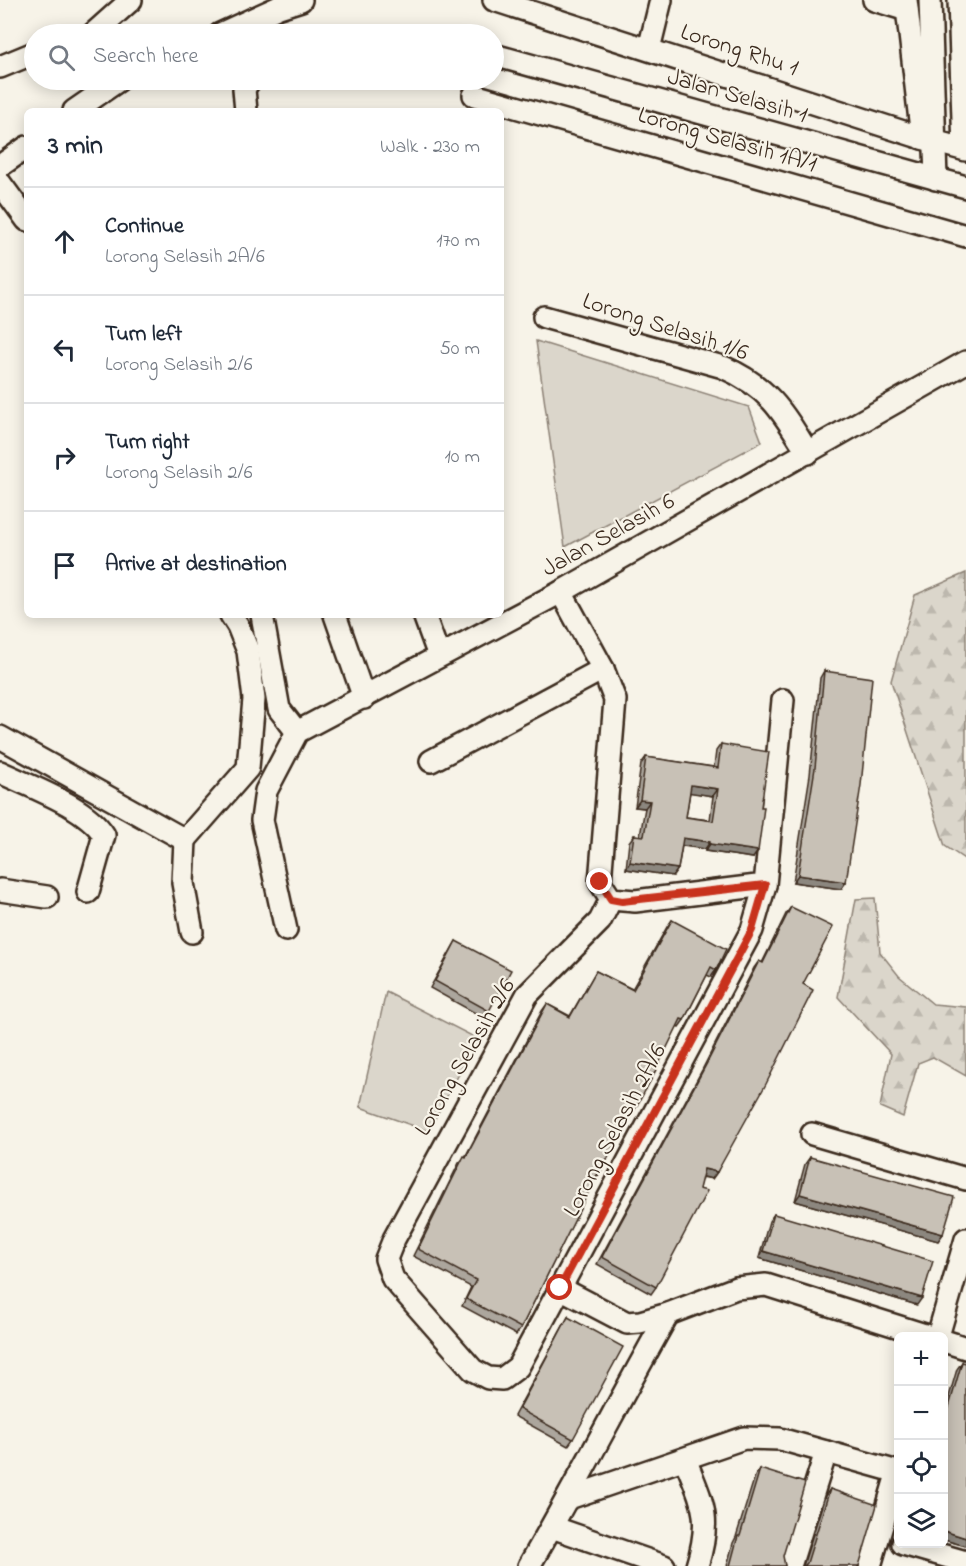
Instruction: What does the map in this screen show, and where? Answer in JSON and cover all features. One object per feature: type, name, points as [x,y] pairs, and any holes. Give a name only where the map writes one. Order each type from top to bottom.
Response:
[{"type":"street","points":[[104,24],[131,0]]},
{"type":"street","points":[[263,24],[301,0]]},
{"type":"street","name":"Lorong Rhu 1","points":[[494,0],[649,48],[928,140],[965,149]]},
{"type":"street","points":[[649,48],[661,0]]},
{"type":"street","points":[[874,0],[906,5],[936,179]]},
{"type":"street","points":[[928,140],[930,0]]},
{"type":"street","points":[[959,0],[965,149]]},
{"type":"street","points":[[0,67],[24,57]]},
{"type":"street","name":"Jalan Selasih 1","points":[[504,58],[966,188]]},
{"type":"street","points":[[78,108],[104,90]]},
{"type":"street","points":[[244,90],[246,108]]},
{"type":"street","name":"Lorong Selasih 1A/1","points":[[474,95],[966,236]]},
{"type":"street","points":[[0,166],[24,149]]},
{"type":"street","points":[[0,183],[24,216]]},
{"type":"street","name":"Lorong Selasih 1/6","points":[[544,317],[723,368],[740,375],[762,390],[781,409],[808,453]]},
{"type":"street","name":"Jalan Selasih 6","points":[[297,732],[561,592],[966,362]]},
{"type":"street","points":[[561,592],[603,669],[615,700],[600,882],[611,899],[635,901],[765,885],[783,700]]},
{"type":"street","points":[[192,932],[183,883],[185,840],[248,768],[254,699],[248,651],[233,618]]},
{"type":"street","points":[[263,618],[279,709],[297,732],[266,791],[262,820],[286,930]]},
{"type":"street","points":[[336,618],[364,698]]},
{"type":"street","points":[[425,618],[439,657]]},
{"type":"street","points":[[431,761],[603,669]]},
{"type":"street","points":[[2,741],[185,840]]},
{"type":"street","points":[[248,768],[262,766],[276,769]]},
{"type":"street","points":[[0,772],[82,812],[97,824],[104,835],[88,892]]},
{"type":"street","name":"Lorong Selasih 2A/6","points":[[488,1378],[502,1379],[518,1367],[752,930],[765,885]]},
{"type":"street","points":[[0,890],[47,897]]},
{"type":"street","name":"Lorong Selasih 2/6","points":[[488,1378],[473,1370],[393,1280],[386,1259],[394,1239],[527,995],[600,921],[611,899]]},
{"type":"street","points":[[812,1134],[966,1179]]},
{"type":"street","points":[[939,1332],[966,1239]]},
{"type":"street","points":[[560,1288],[627,1323],[640,1322],[668,1314],[736,1288],[766,1285],[915,1332]]},
{"type":"street","points":[[530,1566],[668,1314]]},
{"type":"street","points":[[948,1342],[966,1348]]},
{"type":"street","points":[[568,1498],[744,1438],[780,1439],[894,1471]]},
{"type":"street","points":[[789,1566],[826,1452]]},
{"type":"street","points":[[686,1459],[705,1507],[705,1540],[697,1566]]},
{"type":"street","points":[[870,1566],[893,1541],[896,1494]]},
{"type":"street","points":[[552,1527],[664,1566]]},
{"type":"street","points":[[893,1541],[966,1562]]},
{"type":"green space","points":[[536,341],[749,407],[762,442],[565,547]]},
{"type":"green space","points":[[966,573],[966,860],[945,846],[891,681],[915,595]]},
{"type":"green space","points":[[875,898],[880,952],[899,976],[933,1004],[966,1007],[966,1076],[933,1057],[918,1063],[903,1117],[880,1107],[891,1054],[838,997],[856,899]]},
{"type":"green space","points":[[386,992],[478,1039],[428,1131],[360,1107]]},
{"type":"building","points":[[824,671],[872,678],[861,785],[846,882],[798,875],[815,768]]},
{"type":"building","points":[[721,744],[769,752],[761,807],[764,807],[758,851],[683,838],[678,869],[630,862],[634,835],[644,836],[650,801],[640,800],[646,757],[718,768]],"holes":[[[691,785],[718,789],[713,821],[686,817]]]},
{"type":"building","points":[[791,907],[833,927],[803,984],[813,990],[766,1084],[717,1172],[704,1169],[699,1189],[707,1191],[656,1287],[602,1257],[707,1063],[759,961],[763,963]]},
{"type":"building","points":[[672,920],[726,949],[716,970],[711,967],[684,1020],[681,1019],[651,1080],[629,1120],[627,1119],[601,1172],[599,1171],[521,1328],[466,1299],[476,1280],[418,1249],[464,1156],[466,1157],[547,1004],[570,1017],[596,971],[633,990]]},
{"type":"building","points":[[456,941],[511,970],[489,1011],[435,981]]},
{"type":"building","points":[[810,1157],[954,1197],[943,1234],[800,1194]]},
{"type":"building","points":[[774,1214],[933,1261],[922,1298],[763,1251]]},
{"type":"building","points":[[568,1317],[623,1347],[573,1439],[519,1409]]},
{"type":"building","points":[[962,1362],[966,1363],[966,1538],[948,1532],[948,1410]]},
{"type":"building","points":[[760,1469],[805,1483],[783,1556],[785,1566],[730,1566],[738,1536],[740,1536]]},
{"type":"building","points":[[830,1489],[877,1505],[859,1566],[804,1566],[807,1563]]},
{"type":"route","points":[[560,1288],[752,930],[765,885],[622,901],[611,899],[600,882]]}]
